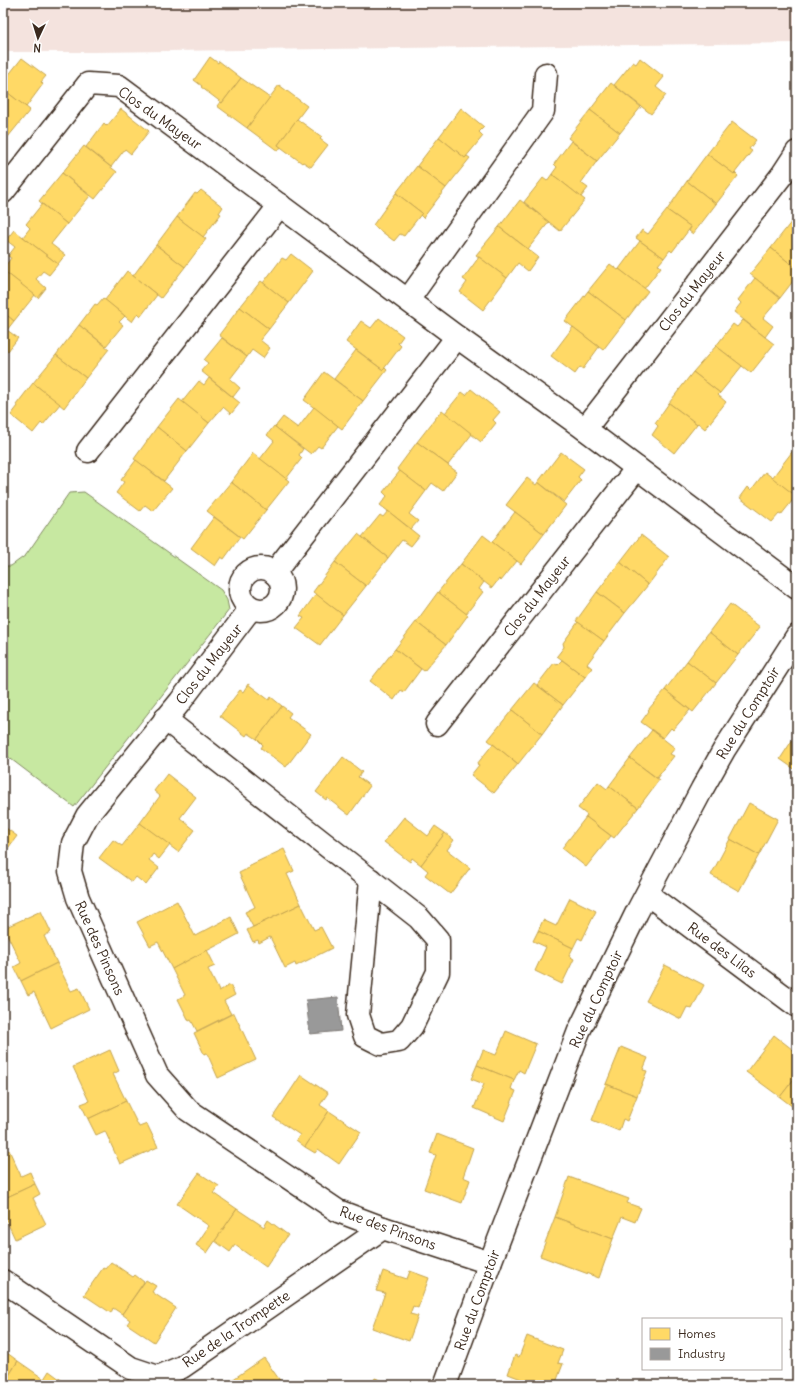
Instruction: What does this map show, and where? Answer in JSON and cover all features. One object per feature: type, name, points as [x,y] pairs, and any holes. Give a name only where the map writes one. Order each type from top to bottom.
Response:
[{"type":"street","points":[[408,300],[543,111],[546,74]]},
{"type":"street","name":"Clos du Mayeur","points":[[3,192],[88,84],[119,86],[457,337],[585,429],[797,588]]},
{"type":"street","name":"Clos du Mayeur","points":[[585,429],[782,175],[797,152]]},
{"type":"street","points":[[88,450],[280,205]]},
{"type":"street","points":[[274,573],[457,337]]},
{"type":"street","name":"Clos du Mayeur","points":[[437,724],[636,468]]},
{"type":"street","points":[[256,568],[270,570],[280,579],[282,592],[280,598],[271,608],[258,610],[250,608],[245,604],[241,597],[240,583],[249,571],[256,568]]},
{"type":"street","name":"Clos du Mayeur","points":[[166,719],[185,696],[250,608]]},
{"type":"street","name":"Rue du Comptoir","points":[[445,1385],[579,1031],[647,894],[724,750],[797,636]]},
{"type":"street","points":[[166,719],[371,880],[419,918],[438,940],[438,972],[412,1026],[400,1041],[381,1044],[365,1036],[358,1015],[371,880]]},
{"type":"street","name":"Rue des Pinsons","points":[[166,719],[87,816],[73,844],[70,871],[78,898],[157,1075],[188,1110],[338,1211],[383,1228],[490,1263]]},
{"type":"street","name":"Rue des Lilas","points":[[647,894],[797,1006]]},
{"type":"street","name":"Rue de la Trompette","points":[[3,1281],[130,1368],[158,1377],[182,1367],[383,1228]]},
{"type":"shaded area","points":[[3,3],[797,3],[797,43],[3,52]]},
{"type":"green space","points":[[84,492],[221,590],[227,600],[229,610],[74,807],[3,753],[3,566],[11,566],[26,555],[69,493]]},
{"type":"building: Homes","points":[[210,57],[218,63],[219,61],[241,78],[222,103],[194,80]]},
{"type":"building: Homes","points":[[22,58],[46,76],[41,82],[43,84],[26,107],[3,89],[3,82]]},
{"type":"building: Homes","points":[[640,58],[664,77],[656,87],[666,95],[651,114],[614,85],[633,62],[636,64]]},
{"type":"building: Homes","points":[[241,78],[270,98],[247,128],[217,106],[220,102],[222,103]]},
{"type":"building: Homes","points":[[611,83],[641,107],[620,133],[590,110]]},
{"type":"building: Homes","points":[[279,85],[307,106],[278,145],[281,147],[278,151],[247,128]]},
{"type":"building: Homes","points":[[3,89],[30,110],[8,137],[3,134]]},
{"type":"building: Homes","points":[[461,108],[484,127],[479,132],[483,136],[465,158],[439,137]]},
{"type":"building: Homes","points":[[121,109],[149,131],[131,154],[125,149],[111,167],[86,147],[104,123],[107,126]]},
{"type":"building: Homes","points":[[590,110],[620,133],[597,161],[568,138]]},
{"type":"building: Homes","points":[[297,119],[322,137],[320,139],[328,145],[311,167],[303,162],[302,163],[278,145]]},
{"type":"building: Homes","points":[[732,122],[756,140],[749,149],[752,151],[734,174],[707,154]]},
{"type":"building: Homes","points":[[439,137],[465,158],[467,156],[470,158],[446,188],[417,166]]},
{"type":"building: Homes","points":[[571,141],[597,161],[581,183],[588,188],[581,197],[552,174],[557,167],[554,164]]},
{"type":"building: Homes","points":[[84,146],[117,172],[95,199],[62,173]]},
{"type":"building: Homes","points":[[707,154],[738,176],[716,204],[687,181]]},
{"type":"building: Homes","points":[[417,166],[446,188],[423,218],[420,215],[422,213],[396,193]]},
{"type":"building: Homes","points":[[62,173],[90,196],[67,224],[39,201]]},
{"type":"building: Homes","points":[[552,174],[585,200],[560,231],[524,202],[543,178],[547,181]]},
{"type":"building: Homes","points":[[687,181],[716,204],[693,234],[689,231],[691,227],[667,210]]},
{"type":"building: Homes","points":[[201,190],[223,207],[219,213],[221,214],[203,237],[177,217],[195,193],[197,194]]},
{"type":"building: Homes","points":[[396,193],[422,213],[404,236],[400,234],[394,241],[373,225]]},
{"type":"building: Homes","points":[[520,200],[549,222],[528,249],[499,227]]},
{"type":"building: Homes","points":[[42,204],[67,224],[51,244],[65,255],[58,264],[23,237],[30,228],[26,224]]},
{"type":"building: Homes","points":[[667,210],[691,227],[672,252],[670,250],[664,258],[636,238],[642,230],[648,234]]},
{"type":"building: Homes","points":[[177,217],[206,239],[185,267],[156,245]]},
{"type":"building: Homes","points":[[792,221],[797,225],[797,269],[771,248]]},
{"type":"building: Homes","points":[[499,227],[538,257],[528,271],[518,263],[507,278],[476,255]]},
{"type":"building: Homes","points":[[14,230],[58,264],[49,275],[43,271],[36,279],[46,288],[38,298],[3,270],[3,263],[6,265],[11,258],[8,256],[15,247],[6,240]]},
{"type":"building: Homes","points":[[640,241],[664,258],[658,265],[661,267],[644,289],[619,269]]},
{"type":"building: Homes","points":[[156,245],[185,267],[161,298],[133,276]]},
{"type":"building: Homes","points":[[771,248],[797,269],[797,276],[780,298],[750,274]]},
{"type":"building: Homes","points":[[291,254],[313,271],[289,303],[263,283],[282,258],[286,260]]},
{"type":"building: Homes","points":[[479,257],[507,278],[483,310],[460,292],[467,282],[463,279]]},
{"type":"building: Homes","points":[[610,264],[648,291],[626,320],[588,291]]},
{"type":"building: Homes","points":[[3,270],[35,295],[14,321],[3,312]]},
{"type":"building: Homes","points":[[127,271],[157,295],[141,316],[138,313],[132,322],[105,300]]},
{"type":"building: Homes","points":[[755,278],[780,298],[763,318],[773,326],[765,337],[734,312],[741,303],[738,300]]},
{"type":"building: Homes","points":[[261,281],[289,303],[269,329],[240,307]]},
{"type":"building: Homes","points":[[588,291],[626,320],[603,350],[565,321]]},
{"type":"building: Homes","points":[[103,298],[125,316],[119,322],[123,325],[106,346],[79,325],[95,304],[97,305]]},
{"type":"building: Homes","points":[[240,307],[269,329],[260,340],[270,348],[263,358],[252,350],[247,357],[219,335]]},
{"type":"building: Homes","points":[[3,312],[14,321],[7,330],[18,338],[8,351],[3,347]]},
{"type":"building: Homes","points":[[379,318],[403,336],[398,343],[401,346],[383,370],[346,342],[361,321],[371,328]]},
{"type":"building: Homes","points":[[743,320],[774,344],[751,373],[716,346],[733,324],[737,327]]},
{"type":"building: Homes","points":[[79,325],[109,349],[86,378],[56,355]]},
{"type":"building: Homes","points":[[573,327],[599,347],[583,369],[580,367],[575,374],[551,356]]},
{"type":"building: Homes","points":[[222,338],[247,357],[230,379],[240,388],[233,397],[201,371],[208,363],[204,360]]},
{"type":"building: Homes","points":[[716,346],[742,366],[720,393],[693,372]]},
{"type":"building: Homes","points":[[356,350],[383,370],[385,368],[387,370],[363,401],[334,379]]},
{"type":"building: Homes","points":[[56,355],[86,378],[64,408],[33,383]]},
{"type":"building: Homes","points":[[324,372],[363,401],[342,429],[304,400]]},
{"type":"building: Homes","points":[[693,372],[720,393],[718,395],[726,402],[705,429],[669,403]]},
{"type":"building: Homes","points":[[209,378],[240,403],[231,414],[223,407],[209,423],[182,402],[199,381],[204,385]]},
{"type":"building: Homes","points":[[33,383],[60,404],[43,425],[41,423],[33,433],[11,415],[18,406],[16,405]]},
{"type":"building: Homes","points":[[471,389],[500,412],[493,420],[496,423],[481,442],[445,413],[462,392],[466,395]]},
{"type":"building: Homes","points":[[179,399],[209,423],[187,451],[157,427]]},
{"type":"building: Homes","points":[[669,403],[697,424],[674,453],[652,435],[658,426],[655,423]]},
{"type":"building: Homes","points":[[314,407],[338,426],[321,448],[318,446],[311,454],[275,427],[283,417],[298,428]]},
{"type":"building: Homes","points":[[442,410],[472,434],[448,465],[417,442]]},
{"type":"building: Homes","points":[[274,426],[303,449],[299,455],[302,458],[286,479],[260,459],[274,441],[267,435]]},
{"type":"building: Homes","points":[[157,427],[187,451],[164,481],[134,459]]},
{"type":"building: Homes","points":[[417,442],[457,472],[443,491],[432,483],[426,491],[397,469]]},
{"type":"building: Homes","points":[[795,448],[797,449],[797,497],[772,478]]},
{"type":"building: Homes","points":[[561,452],[584,469],[578,477],[581,480],[564,502],[538,482]]},
{"type":"building: Homes","points":[[253,453],[289,481],[266,510],[231,482]]},
{"type":"building: Homes","points":[[136,460],[172,488],[153,511],[145,505],[140,511],[116,493],[124,482],[121,480]]},
{"type":"building: Homes","points":[[400,471],[426,491],[409,514],[418,521],[411,529],[380,505],[387,496],[383,492]]},
{"type":"building: Homes","points":[[765,472],[796,496],[781,515],[779,514],[772,522],[740,498],[748,487],[751,490]]},
{"type":"building: Homes","points":[[527,478],[536,485],[538,482],[566,505],[544,534],[506,505]]},
{"type":"building: Homes","points":[[231,482],[266,510],[243,539],[207,511]]},
{"type":"building: Homes","points":[[388,511],[419,536],[411,546],[402,540],[388,558],[362,537],[380,515],[383,517]]},
{"type":"building: Homes","points":[[515,512],[544,534],[521,564],[492,542]]},
{"type":"building: Homes","points":[[214,517],[240,537],[224,559],[221,557],[215,566],[191,548]]},
{"type":"building: Homes","points":[[358,534],[388,558],[366,586],[335,562]]},
{"type":"building: Homes","points":[[483,535],[517,561],[501,581],[499,579],[492,588],[461,564]]},
{"type":"building: Homes","points":[[641,535],[669,557],[648,585],[620,562]]},
{"type":"building: Homes","points":[[335,562],[366,586],[343,615],[313,592]]},
{"type":"building: Homes","points":[[620,562],[648,585],[625,613],[597,592]]},
{"type":"building: Homes","points":[[461,564],[484,582],[479,589],[483,592],[466,614],[438,592]]},
{"type":"building: Homes","points":[[438,592],[468,615],[446,645],[416,622]]},
{"type":"building: Homes","points":[[597,592],[625,613],[604,641],[576,621]]},
{"type":"building: Homes","points":[[316,594],[343,615],[320,645],[296,628],[304,618],[300,616]]},
{"type":"building: Homes","points":[[730,604],[760,627],[738,655],[709,632]]},
{"type":"building: Homes","points":[[416,622],[446,645],[424,671],[395,649]]},
{"type":"building: Homes","points":[[578,622],[604,641],[587,664],[592,668],[585,677],[557,656],[564,647],[563,643]]},
{"type":"building: Homes","points":[[709,632],[738,655],[716,683],[687,661]]},
{"type":"building: Homes","points":[[395,649],[421,669],[404,692],[401,690],[394,700],[370,681]]},
{"type":"building: Homes","points":[[562,660],[585,677],[563,705],[537,685],[554,663],[557,665]]},
{"type":"building: Homes","points":[[687,661],[716,683],[693,712],[665,690]]},
{"type":"building: Homes","points":[[534,683],[563,705],[542,734],[512,710]]},
{"type":"building: Homes","points":[[248,684],[269,700],[271,697],[282,706],[257,739],[248,733],[246,736],[220,716],[240,690],[243,692]]},
{"type":"building: Homes","points":[[665,690],[690,710],[673,730],[671,728],[663,738],[641,722],[649,711],[648,710]]},
{"type":"building: Homes","points":[[282,706],[291,713],[288,717],[311,734],[286,767],[261,748],[263,745],[257,739]]},
{"type":"building: Homes","points":[[512,710],[542,734],[518,764],[488,740]]},
{"type":"building: Homes","points":[[652,730],[675,748],[670,754],[674,756],[657,778],[630,758]]},
{"type":"building: Homes","points":[[797,733],[797,771],[780,759]]},
{"type":"building: Homes","points":[[493,744],[518,764],[494,793],[471,775],[479,765],[477,764]]},
{"type":"building: Homes","points":[[343,757],[362,772],[358,777],[370,786],[349,815],[327,798],[326,800],[316,792]]},
{"type":"building: Homes","points":[[630,758],[659,780],[638,808],[609,786]]},
{"type":"building: Homes","points":[[167,774],[196,797],[180,818],[195,830],[178,852],[140,823],[160,796],[154,791]]},
{"type":"building: Homes","points":[[598,782],[607,789],[609,786],[638,808],[614,838],[586,817],[587,815],[578,808]]},
{"type":"building: Homes","points":[[749,803],[778,819],[759,855],[730,839]]},
{"type":"building: Homes","points":[[404,817],[428,836],[435,826],[445,833],[421,865],[412,858],[410,862],[384,842]]},
{"type":"building: Homes","points":[[586,817],[611,836],[586,867],[562,848]]},
{"type":"building: Homes","points":[[140,823],[170,845],[159,859],[153,854],[149,860],[159,868],[146,885],[136,877],[132,882],[99,858],[113,840],[122,846]]},
{"type":"building: Homes","points":[[3,826],[17,836],[3,855]]},
{"type":"building: Homes","points":[[445,833],[454,840],[447,850],[470,868],[450,894],[425,875],[428,871],[421,865]]},
{"type":"building: Homes","points":[[730,839],[759,855],[739,891],[711,875]]},
{"type":"building: Homes","points":[[284,849],[294,871],[287,874],[301,904],[253,927],[245,912],[255,907],[239,873],[249,868],[248,866]]},
{"type":"building: Homes","points":[[570,898],[596,911],[582,940],[578,938],[573,948],[538,931],[543,920],[556,926]]},
{"type":"building: Homes","points":[[177,901],[195,936],[231,917],[239,934],[172,969],[158,942],[150,946],[137,922]]},
{"type":"building: Homes","points":[[301,904],[314,930],[321,927],[332,948],[296,966],[295,963],[285,968],[270,937],[259,943],[258,940],[253,942],[247,930]]},
{"type":"building: Homes","points":[[41,911],[51,932],[44,936],[57,963],[21,981],[14,967],[21,963],[4,928]]},
{"type":"building: Homes","points":[[538,931],[573,948],[569,956],[574,959],[562,984],[535,971],[546,947],[533,941]]},
{"type":"building: Homes","points":[[207,950],[215,966],[208,969],[219,991],[230,985],[235,995],[224,1001],[231,1014],[197,1031],[191,1020],[189,1021],[178,999],[185,995],[172,969]]},
{"type":"building: Homes","points":[[57,963],[71,991],[79,988],[89,1009],[51,1028],[34,992],[28,995],[21,981]]},
{"type":"building: Homes","points":[[665,965],[704,985],[692,1009],[687,1007],[681,1019],[646,1001]]},
{"type":"building: Homes","points":[[234,1013],[256,1060],[218,1078],[207,1053],[204,1054],[194,1033]]},
{"type":"building: Homes","points":[[506,1031],[536,1044],[524,1073],[519,1070],[514,1080],[477,1065],[483,1050],[496,1055]]},
{"type":"building: Homes","points":[[774,1035],[797,1053],[797,1075],[780,1097],[746,1072]]},
{"type":"building: Homes","points":[[621,1047],[648,1058],[643,1070],[647,1071],[637,1096],[606,1084]]},
{"type":"building: Homes","points":[[110,1050],[119,1071],[113,1074],[126,1101],[88,1119],[81,1104],[89,1101],[73,1067]]},
{"type":"building: Homes","points":[[477,1065],[514,1080],[511,1089],[516,1091],[504,1121],[474,1108],[484,1084],[471,1079]]},
{"type":"building: Homes","points":[[301,1075],[328,1093],[320,1105],[329,1111],[305,1147],[296,1140],[300,1135],[273,1117]]},
{"type":"building: Homes","points":[[797,1075],[797,1110],[780,1097]]},
{"type":"building: Homes","points":[[606,1084],[637,1096],[627,1121],[623,1119],[619,1131],[592,1120]]},
{"type":"building: Homes","points":[[126,1101],[139,1127],[147,1124],[158,1147],[120,1164],[105,1131],[96,1135],[88,1119]]},
{"type":"building: Homes","points":[[329,1111],[361,1132],[339,1164],[318,1149],[315,1153],[305,1147]]},
{"type":"building: Homes","points":[[437,1134],[473,1148],[463,1177],[470,1180],[462,1203],[424,1189],[436,1155],[430,1153]]},
{"type":"building: Homes","points":[[9,1150],[21,1176],[30,1172],[35,1184],[3,1199],[3,1153]]},
{"type":"building: Homes","points":[[199,1173],[219,1186],[214,1193],[237,1209],[207,1253],[196,1245],[209,1226],[177,1204]]},
{"type":"building: Homes","points":[[569,1177],[629,1199],[627,1203],[641,1208],[635,1222],[622,1217],[613,1239],[555,1217]]},
{"type":"building: Homes","points":[[35,1184],[40,1194],[33,1198],[46,1224],[15,1239],[3,1213],[3,1199]]},
{"type":"building: Homes","points":[[237,1209],[264,1227],[268,1220],[288,1235],[266,1267],[235,1245],[230,1252],[215,1241]]},
{"type":"building: Homes","points":[[555,1217],[613,1239],[599,1278],[540,1256]]},
{"type":"building: Homes","points":[[111,1262],[133,1277],[135,1275],[144,1282],[122,1314],[113,1308],[111,1313],[84,1295],[103,1268],[105,1269]]},
{"type":"building: Homes","points":[[383,1271],[407,1279],[410,1271],[429,1278],[418,1308],[413,1306],[410,1314],[418,1316],[409,1341],[372,1328],[385,1293],[376,1291]]},
{"type":"building: Homes","points":[[146,1280],[156,1286],[152,1292],[176,1308],[154,1342],[127,1324],[130,1320],[122,1314]]},
{"type":"building: Homes","points":[[527,1336],[563,1350],[558,1363],[563,1364],[555,1385],[537,1385],[508,1374],[515,1355],[519,1357]]},
{"type":"building: Homes","points":[[3,1350],[18,1361],[3,1384]]},
{"type":"building: Homes","points":[[264,1358],[281,1382],[277,1385],[231,1385],[229,1382]]},
{"type":"building: Homes","points":[[18,1361],[44,1379],[49,1371],[68,1385],[3,1385]]},
{"type":"building: Homes","points":[[375,1378],[393,1385],[372,1385]]},
{"type":"building: Industry","points":[[338,997],[341,1031],[310,1034],[306,1000]]}]
